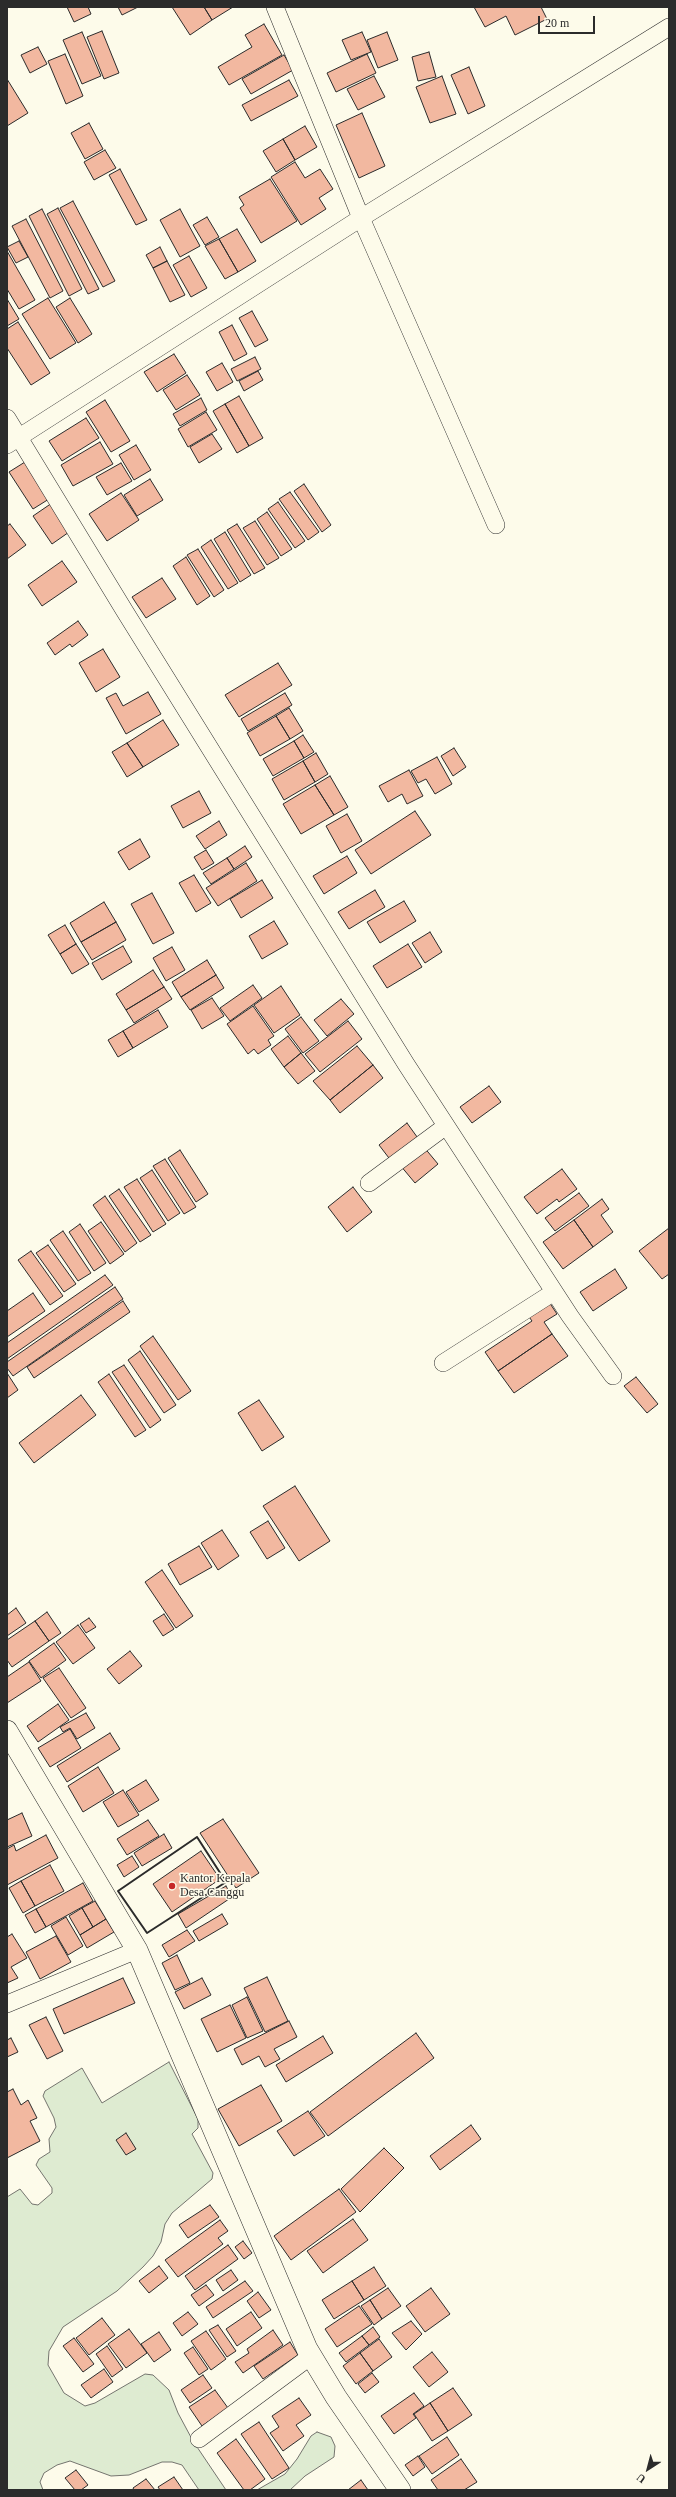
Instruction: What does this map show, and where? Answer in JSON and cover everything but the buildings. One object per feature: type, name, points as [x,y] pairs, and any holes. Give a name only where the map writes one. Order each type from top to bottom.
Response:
[{"type":"street","points":[[274,7],[361,218],[496,525]]},
{"type":"street","points":[[14,441],[361,218],[669,26]]},
{"type":"street","points":[[7,418],[14,441],[446,1126],[554,1292],[613,1376]]},
{"type":"street","points":[[369,1183],[446,1126]]},
{"type":"street","points":[[443,1363],[554,1292]]},
{"type":"street","points":[[7,1732],[136,1950],[311,2356],[336,2397],[400,2490]]},
{"type":"street","points":[[7,2004],[136,1950]]},
{"type":"street","points":[[199,2439],[311,2356]]},
{"type":"green space","points":[[169,2062],[198,2119],[198,2128],[192,2134],[213,2173],[212,2179],[172,2213],[165,2224],[161,2242],[153,2256],[143,2267],[117,2291],[63,2327],[49,2351],[48,2365],[64,2393],[85,2406],[95,2403],[145,2374],[153,2375],[169,2390],[178,2413],[193,2441],[226,2490],[199,2490],[182,2465],[172,2462],[162,2462],[129,2475],[111,2476],[70,2461],[57,2465],[44,2473],[40,2482],[43,2490],[7,2490],[7,2197],[20,2189],[32,2204],[38,2205],[52,2193],[52,2188],[36,2165],[39,2159],[50,2152],[49,2139],[56,2127],[54,2118],[43,2096],[45,2091],[82,2068],[102,2103]]},
{"type":"green space","points":[[317,2432],[331,2437],[335,2446],[334,2457],[305,2476],[290,2490],[257,2490],[285,2474],[297,2459],[311,2436]]},
{"type":"wall","points":[[197,1837],[226,1882],[147,1933],[118,1891],[197,1837]]},
{"type":"place","name":"Kantor Kepala Desa Canggu","points":[[172,1886]]}]
